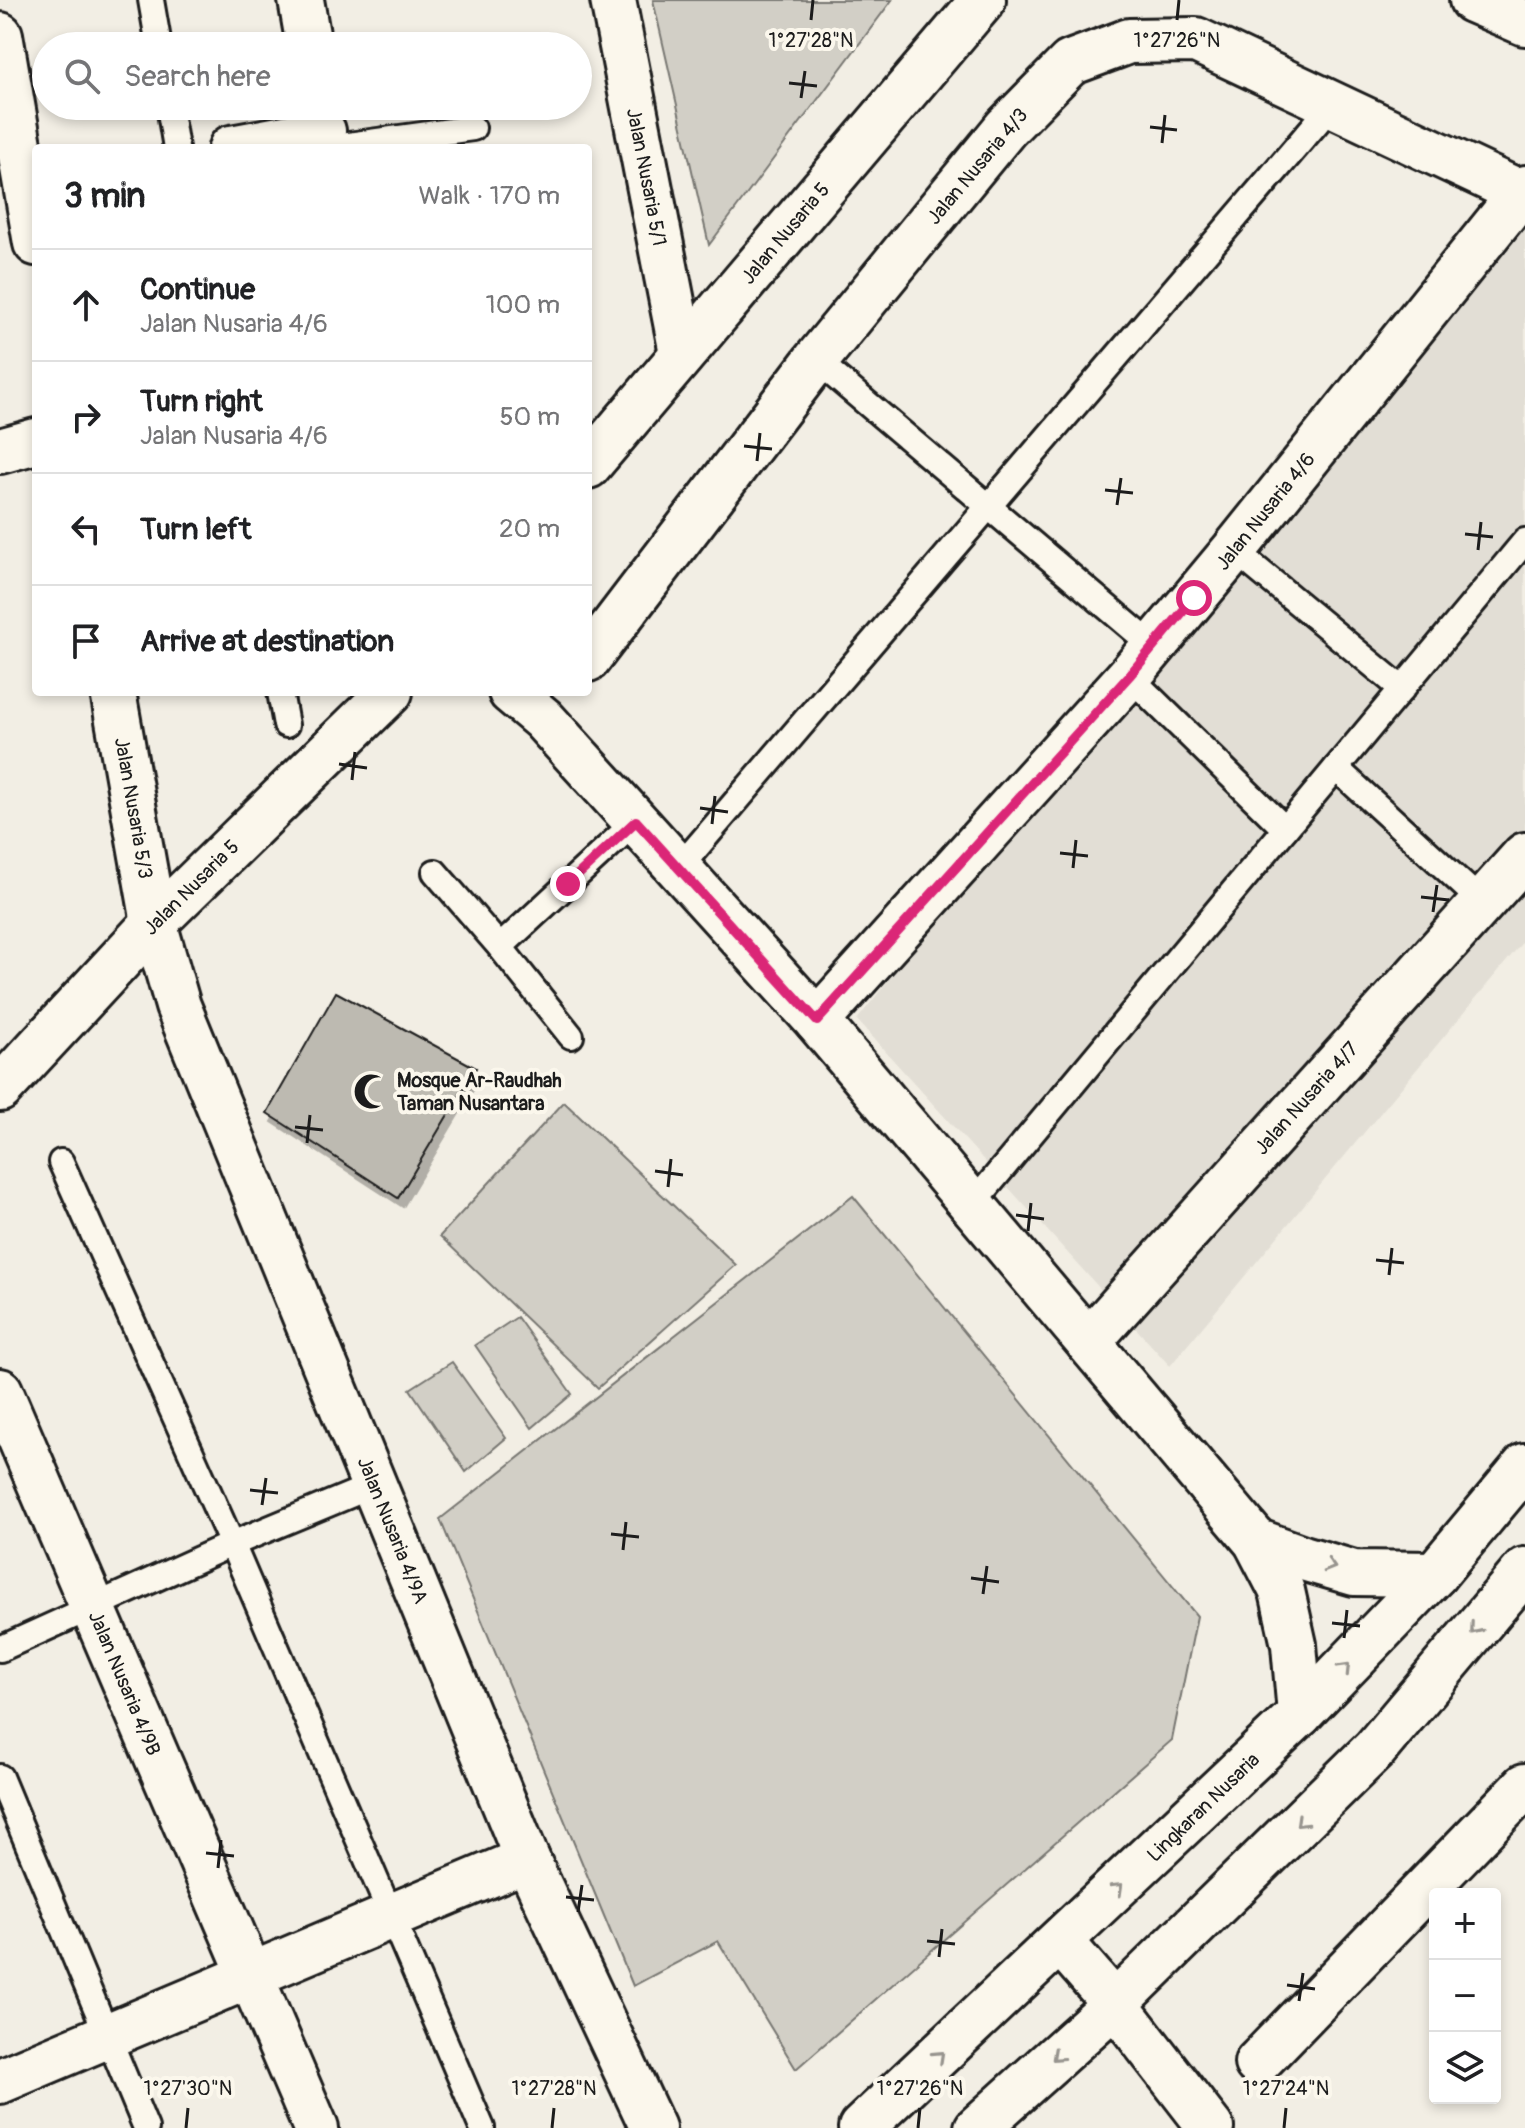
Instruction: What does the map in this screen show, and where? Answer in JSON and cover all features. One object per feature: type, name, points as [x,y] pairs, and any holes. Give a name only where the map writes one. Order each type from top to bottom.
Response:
[{"type":"street","points":[[301,0],[307,32]]},
{"type":"street","name":"Jalan Nusaria 5/1","points":[[613,0],[682,353]]},
{"type":"street","name":"Jalan Nusaria 5","points":[[592,461],[983,0]]},
{"type":"street","points":[[1472,0],[1525,23]]},
{"type":"street","points":[[0,35],[31,187]]},
{"type":"street","name":"Jalan Nusaria 4/3","points":[[592,654],[816,360],[1006,128],[1070,63],[1129,41],[1196,40],[1524,192]]},
{"type":"street","points":[[256,144],[324,133]]},
{"type":"street","name":"Jalan Nusaria 4/6","points":[[817,1021],[1141,661],[1524,192]]},
{"type":"street","points":[[0,451],[32,442]]},
{"type":"street","name":"Jalan Nusaria 5/3","points":[[114,696],[154,923]]},
{"type":"street","name":"Jalan Nusaria 5","points":[[0,1089],[154,923],[386,696]]},
{"type":"street","points":[[539,701],[636,821],[817,1021],[1256,1541],[1282,1591],[1294,1645],[1300,1714]]},
{"type":"street","name":"Jalan Nusaria 4/7","points":[[1088,1342],[1525,855]]},
{"type":"street","name":"Jalan Nusaria 4/9A","points":[[154,923],[178,1006],[527,1859],[653,2128]]},
{"type":"street","name":"Jalan Nusaria 4/9B","points":[[0,1391],[316,2128]]},
{"type":"street","name":"Lingkaran Nusaria","points":[[861,2128],[1300,1714],[1435,1574],[1525,1466]]},
{"type":"street","points":[[1256,1541],[1354,1573],[1435,1574]]},
{"type":"street","points":[[977,2128],[1115,2004],[1375,1749],[1525,1570]]},
{"type":"street","points":[[1257,2063],[1525,1786]]},
{"type":"street","points":[[0,2081],[527,1859]]},
{"type":"street","points":[[1061,1942],[1115,2004],[1211,2128]]},
{"type":"lane","points":[[151,0],[157,32]]},
{"type":"lane","points":[[679,868],[1332,105]]},
{"type":"lane","points":[[171,120],[175,144]]},
{"type":"lane","points":[[324,133],[473,128]]},
{"type":"lane","points":[[816,360],[989,506],[1141,661],[1285,829]]},
{"type":"lane","points":[[972,1205],[1525,541]]},
{"type":"lane","points":[[1234,550],[1402,689]]},
{"type":"lane","points":[[281,696],[286,725]]},
{"type":"lane","points":[[1336,768],[1482,902]]},
{"type":"lane","points":[[500,947],[636,821]]},
{"type":"lane","points":[[435,872],[571,1036]]},
{"type":"lane","points":[[61,1162],[232,1544],[482,2128]]},
{"type":"lane","points":[[0,1649],[232,1544],[374,1485]]},
{"type":"lane","points":[[0,1777],[146,2128]]},
{"type":"shaded area","points":[[653,0],[892,0],[709,245]]},
{"type":"shaded area","points":[[1525,218],[1525,939],[1170,1366],[857,1020],[1153,646]]},
{"type":"shaded area","points":[[564,1102],[736,1265],[598,1388],[440,1236]]},
{"type":"shaded area","points":[[853,1196],[1197,1616],[1172,1740],[796,2069],[718,1941],[633,1986],[440,1519]]},
{"type":"shaded area","points":[[517,1317],[572,1394],[532,1428],[475,1345]]},
{"type":"shaded area","points":[[452,1362],[506,1438],[466,1472],[410,1389]]},
{"type":"building","name":"Mosque Ar-Raudhah Taman Nusantara","points":[[336,992],[476,1068],[398,1198],[267,1113]]},
{"type":"place","name":"Mosque Ar-Raudhah Taman Nusantara","points":[[371,1091]]},
{"type":"route","points":[[568,884],[636,821],[817,1021],[1129,676],[1194,598]]}]
